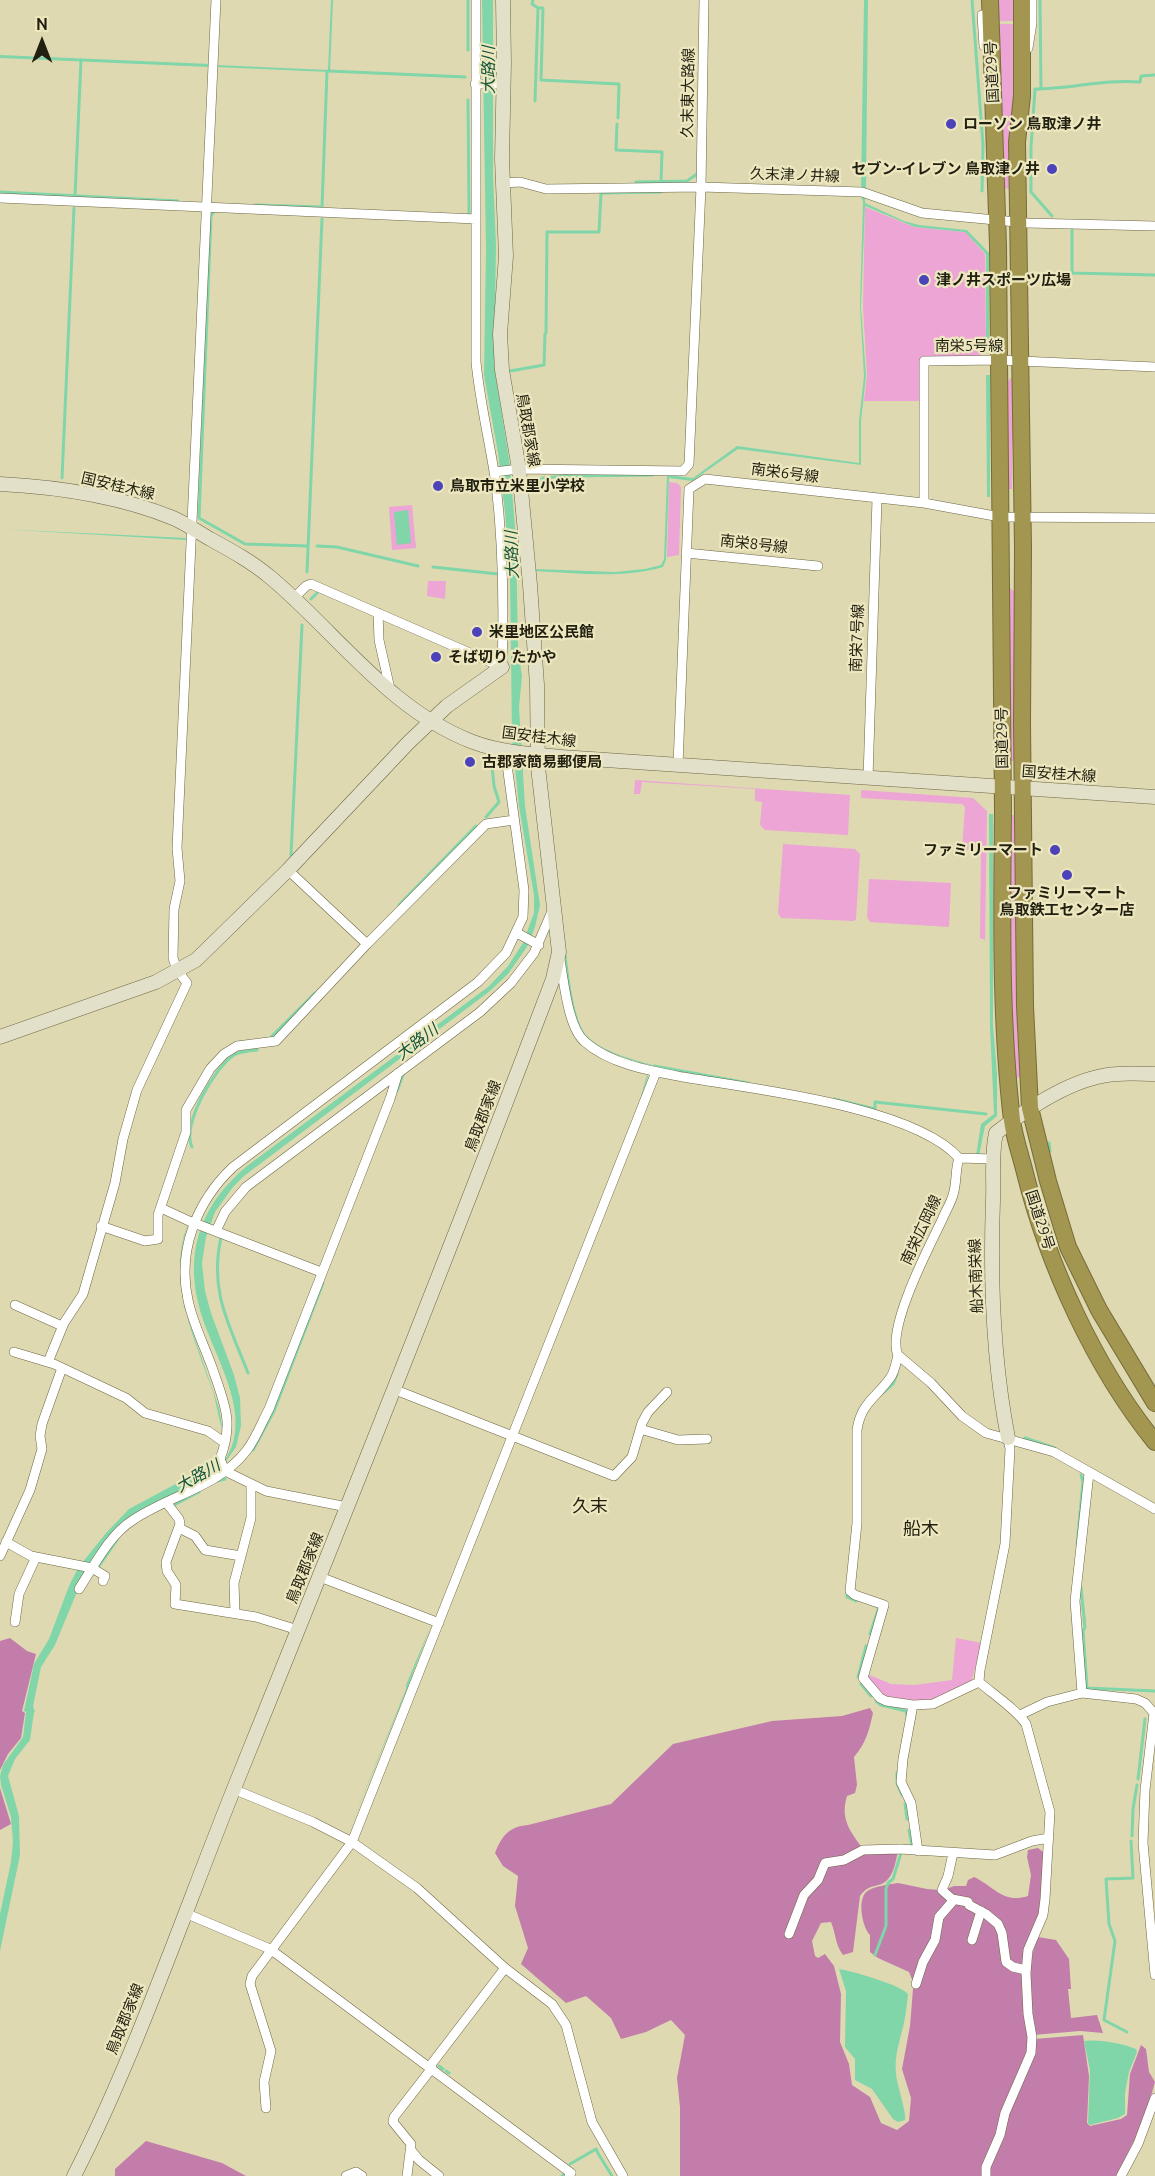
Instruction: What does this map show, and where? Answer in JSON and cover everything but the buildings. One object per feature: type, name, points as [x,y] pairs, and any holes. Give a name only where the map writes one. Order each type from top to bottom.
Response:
[{"type":"highway","name":"国道29号","points":[[990,0],[997,220],[1003,956],[1012,1120],[1040,1225],[1072,1306],[1138,1421],[1155,1442]]},
{"type":"highway","name":"国道29号","points":[[1022,0],[1023,65],[1017,142],[1020,222],[1025,1006],[1030,1108],[1068,1247],[1099,1310],[1155,1403]]},
{"type":"main road","name":"鳥取郡家線","points":[[74,2176],[127,2058],[320,1577],[553,979],[558,952],[532,754],[537,685],[531,597],[517,470],[502,370],[500,334],[506,256],[503,183],[503,0]]},
{"type":"main road","name":"国安桂木線","points":[[0,484],[98,495],[175,519],[243,557],[269,576],[411,708],[473,742],[532,754],[1155,797]]},
{"type":"main road","points":[[0,1036],[156,982],[196,960],[288,870],[409,742],[447,706],[502,667]]},
{"type":"main road","name":"船木南栄線","points":[[1008,1438],[1000,1396],[990,1238],[992,1150],[996,1133],[1030,1108],[1088,1081],[1115,1074],[1155,1074]]},
{"type":"street","points":[[48,1362],[62,1326],[83,1294],[115,1183],[130,1110],[137,1090],[187,983],[177,970],[173,958],[172,935],[180,880],[177,848],[216,0]]},
{"type":"street","points":[[294,598],[311,584],[502,667],[500,527],[494,472],[476,362],[476,0]]},
{"type":"street","name":"久末東大路線","points":[[517,470],[683,471],[689,464],[701,187],[704,0]]},
{"type":"street","points":[[982,0],[983,34],[995,126]]},
{"type":"street","points":[[1023,65],[1029,47],[1032,0]]},
{"type":"street","points":[[476,84],[502,84]]},
{"type":"street","name":"久末津ノ井線","points":[[503,183],[520,182],[546,189],[701,187],[862,192],[922,213],[1020,222],[1155,226]]},
{"type":"street","points":[[0,198],[477,219]]},
{"type":"street","name":"南栄5号線","points":[[924,503],[924,361],[998,360],[1155,367]]},
{"type":"street","points":[[494,472],[517,470]]},
{"type":"street","name":"南栄6号線","points":[[678,765],[689,489],[705,479],[924,503],[1000,517],[1155,519]]},
{"type":"street","name":"南栄7号線","points":[[868,778],[877,499]]},
{"type":"street","name":"南栄8号線","points":[[686,553],[818,566]]},
{"type":"street","points":[[378,613],[379,640],[390,689]]},
{"type":"street","points":[[346,1507],[266,1491],[225,1470],[220,1459],[228,1427],[224,1402],[188,1298],[187,1254],[194,1223],[208,1195],[233,1167],[478,982],[500,961],[517,933],[523,917],[524,890],[514,820],[508,750]]},
{"type":"street","points":[[101,1226],[145,1241],[158,1239],[158,1215],[186,1132],[186,1110],[210,1068],[224,1054],[237,1046],[276,1041],[367,944],[486,824],[514,820]]},
{"type":"street","points":[[288,870],[367,944]]},
{"type":"street","points":[[216,1231],[225,1212],[246,1187],[480,1012],[500,994],[538,945],[553,909]]},
{"type":"street","points":[[517,933],[538,945]]},
{"type":"street","points":[[558,952],[575,1030],[584,1042],[618,1060],[656,1072],[861,1110],[928,1135],[950,1148],[959,1158],[993,1159]]},
{"type":"street","points":[[266,2108],[264,2082],[271,2051],[250,1984],[252,1976],[352,1842],[656,1072]]},
{"type":"street","points":[[79,1589],[106,1548],[131,1520],[185,1494],[225,1470],[247,1450],[269,1409],[390,1099],[398,1073]]},
{"type":"street","name":"南栄広岡線","points":[[898,1355],[896,1350],[897,1325],[920,1266],[953,1195],[959,1158]]},
{"type":"street","points":[[161,1208],[321,1272]]},
{"type":"street","points":[[15,1305],[62,1326]]},
{"type":"street","points":[[14,1353],[48,1362],[134,1402],[146,1413],[208,1431],[225,1443]]},
{"type":"street","points":[[979,1682],[933,1704],[913,1705],[879,1698],[863,1678],[884,1605],[850,1591],[857,1522],[857,1430],[859,1417],[866,1404],[892,1376],[898,1355],[931,1383],[962,1416],[987,1433],[1054,1452],[1155,1509]]},
{"type":"street","points":[[0,1557],[30,1490],[42,1449],[40,1436],[42,1424],[62,1368]]},
{"type":"street","points":[[393,1389],[614,1476],[632,1457],[640,1429],[648,1412],[667,1392]]},
{"type":"street","points":[[640,1429],[678,1440],[707,1439]]},
{"type":"street","points":[[979,1682],[1005,1544],[1010,1449],[1008,1438]]},
{"type":"street","points":[[1082,1693],[1075,1601],[1089,1473]]},
{"type":"street","points":[[235,1613],[234,1583],[251,1518],[251,1485]]},
{"type":"street","points":[[166,1502],[179,1519],[179,1528],[166,1562],[166,1570],[176,1585],[176,1604],[256,1617],[298,1630]]},
{"type":"street","points":[[179,1528],[195,1536],[206,1550],[241,1556]]},
{"type":"street","points":[[6,1542],[36,1557],[93,1568],[105,1576],[103,1581]]},
{"type":"street","points":[[15,1622],[19,1594],[36,1557]]},
{"type":"street","points":[[320,1577],[439,1623]]},
{"type":"street","points":[[979,1682],[1020,1715],[1026,1724],[1050,1812],[1043,1915],[1028,1950],[1026,1970],[1028,2014],[1032,2037],[1030,2053],[986,2167],[986,2176]]},
{"type":"street","points":[[1020,1715],[1047,1702],[1082,1693],[1136,1699],[1145,1702],[1154,1713],[1150,1790],[1143,1843],[1155,1974]]},
{"type":"street","points":[[913,1705],[901,1775],[911,1803],[918,1851]]},
{"type":"street","points":[[233,1789],[313,1822],[352,1842],[417,1888],[505,1968],[552,2004],[566,2025],[592,2122],[623,2176]]},
{"type":"street","points":[[789,1934],[804,1895],[818,1880],[825,1863],[844,1860],[862,1850],[995,1855],[1032,1840],[1049,1838]]},
{"type":"street","points":[[953,1853],[942,1890],[952,1899],[965,1901],[994,1920],[1000,1929],[1006,1962],[1013,1967],[1026,1970]]},
{"type":"street","points":[[916,1984],[923,1962],[934,1940],[939,1917],[950,1906],[952,1899]]},
{"type":"street","points":[[972,1940],[981,1911]]},
{"type":"street","points":[[185,1913],[270,1949],[571,2173],[569,2176]]},
{"type":"street","points":[[407,2176],[410,2141],[393,2122],[394,2117],[505,1968]]},
{"type":"street","points":[[1120,2176],[1137,2144],[1155,2098]]},
{"type":"street","points":[[411,2150],[419,2160],[439,2176]]},
{"type":"street","points":[[346,2176],[356,2172],[362,2176]]},
{"type":"shaded area","points":[[996,0],[1017,0],[1018,21],[996,21]]},
{"type":"shaded area","points":[[997,24],[1018,24],[1016,91],[1009,153],[1009,189],[1004,188],[1004,150],[1000,149]]},
{"type":"shaded area","name":"津ノ井スポーツ広場","points":[[865,207],[914,227],[965,232],[985,254],[986,350],[978,357],[920,357],[920,401],[864,401],[867,375],[863,307]]},
{"type":"shaded area","points":[[1012,377],[1015,423],[1012,446],[1012,489],[1006,489],[1004,444],[1008,411],[1008,381]]},
{"type":"shaded area","points":[[669,482],[677,483],[681,487],[679,555],[667,557]]},
{"type":"shaded area","points":[[412,505],[416,548],[392,550],[389,507]]},
{"type":"shaded area","points":[[428,581],[446,581],[445,599],[427,596]]},
{"type":"shaded area","points":[[1010,588],[1017,594],[1014,761],[1007,761]]},
{"type":"shaded area","points":[[635,780],[850,795],[848,835],[765,830],[760,825],[762,802],[755,801],[755,789],[642,782],[640,794],[634,794]]},
{"type":"shaded area","points":[[861,790],[973,798],[987,811],[985,940],[980,938],[981,850],[962,849],[965,807],[962,804],[861,798]]},
{"type":"shaded area","points":[[1012,815],[1018,816],[1017,1027],[1020,1077],[1016,1078],[1008,914]]},
{"type":"shaded area","points":[[783,844],[855,849],[860,854],[856,919],[854,921],[781,918],[778,913]]},
{"type":"shaded area","points":[[869,879],[951,883],[949,927],[870,922],[867,917]]},
{"type":"shaded area","points":[[10,1638],[27,1651],[36,1654],[22,1711],[25,1713],[21,1738],[8,1754],[0,1770],[0,1641]]},
{"type":"shaded area","points":[[956,1638],[982,1643],[971,1683],[932,1700],[923,1702],[884,1698],[865,1673],[891,1684],[915,1685],[952,1680]]},
{"type":"shaded area","points":[[870,1708],[873,1713],[868,1731],[854,1757],[857,1785],[855,1793],[847,1796],[845,1804],[850,1830],[863,1849],[826,1861],[797,1915],[824,1866],[853,1855],[898,1851],[888,1879],[882,1884],[867,1889],[860,1896],[853,1952],[843,1955],[838,1947],[831,1922],[821,1923],[812,1941],[815,1956],[818,1958],[825,1954],[834,1966],[841,1994],[840,2042],[849,2064],[852,2085],[870,2097],[881,2123],[897,2130],[909,2121],[911,2098],[902,2069],[910,2026],[913,1989],[919,1981],[940,1919],[954,1901],[981,1913],[999,1931],[1002,1955],[1024,1971],[1028,2047],[983,2176],[680,2176],[680,2107],[677,2078],[685,2035],[671,2020],[646,2032],[621,2039],[611,2018],[586,1996],[566,2003],[521,1964],[528,1948],[515,1906],[518,1876],[503,1866],[495,1853],[503,1837],[515,1828],[611,1804],[673,1744],[772,1721],[842,1716]]},
{"type":"shaded area","points":[[0,1788],[11,1824],[0,1830],[0,1793]]},
{"type":"shaded area","points":[[1038,1848],[1043,1852],[1042,1904],[1024,1968],[1012,1966],[1000,1925],[953,1898],[944,1890],[954,1886],[966,1886],[968,1880],[974,1877],[1005,1896],[1019,1898],[1028,1896],[1031,1875],[1027,1857],[1028,1850]]},
{"type":"shaded area","points":[[898,1883],[940,1890],[950,1899],[935,1928],[914,1984],[909,1972],[870,1952],[870,1935],[863,1919],[861,1905],[865,1893],[876,1887]]},
{"type":"shaded area","points":[[1038,1937],[1056,1940],[1069,1959],[1071,1989],[1068,1989],[1071,2018],[1097,2015],[1103,2033],[1080,2031],[1033,2035],[1030,1973]]},
{"type":"shaded area","points":[[1083,2035],[1089,2076],[1087,2123],[1090,2126],[1121,2119],[1127,2115],[1130,2074],[1141,2045],[1146,2049],[1149,2072],[1155,2082],[1144,2121],[1116,2176],[989,2176],[988,2172],[1034,2039]]},
{"type":"shaded area","points":[[146,2141],[222,2163],[246,2176],[115,2176],[115,2169]]},
{"type":"water","points":[[331,0],[333,0],[330,72],[216,67],[216,65],[328,70]]},
{"type":"water","name":"大路川","points":[[482,0],[493,0],[493,174],[496,246],[494,365],[510,466],[516,539],[518,648],[522,676],[519,707],[525,806],[540,905],[535,927],[527,947],[508,974],[490,991],[244,1176],[215,1212],[206,1237],[202,1263],[205,1291],[211,1313],[240,1398],[241,1426],[236,1447],[220,1470],[132,1516],[79,1587],[55,1645],[41,1667],[33,1706],[35,1712],[30,1740],[15,1759],[8,1776],[19,1816],[20,1855],[0,1951],[0,1914],[13,1842],[11,1817],[0,1776],[3,1765],[23,1737],[26,1712],[24,1711],[34,1664],[49,1639],[69,1586],[78,1568],[129,1509],[211,1465],[225,1460],[233,1441],[236,1422],[233,1402],[203,1321],[195,1282],[196,1244],[209,1210],[219,1195],[247,1166],[488,987],[508,966],[523,943],[534,913],[534,895],[519,806],[512,738],[510,572],[505,512],[498,453],[484,375],[486,249]]},
{"type":"water","points":[[864,0],[868,0],[866,188],[861,188]]},
{"type":"water","points":[[0,55],[210,64],[210,67],[0,58]]},
{"type":"water","points":[[861,196],[865,196],[865,203],[904,221],[919,225],[967,230],[989,253],[989,346],[986,347],[986,254],[965,232],[915,227],[865,206],[861,307],[866,376],[861,421],[861,465],[738,449],[692,481],[669,478],[666,560],[663,567],[616,574],[534,571],[535,569],[615,572],[661,565],[664,559],[667,475],[693,478],[737,446],[859,463],[859,421],[864,376],[860,306],[863,202]]},
{"type":"water","points":[[986,375],[990,375],[990,497],[987,497]]},
{"type":"water","points":[[408,510],[411,543],[397,545],[394,512]]},
{"type":"water","points":[[0,529],[186,538],[186,540]]},
{"type":"water","points":[[989,814],[993,814],[993,1025],[997,1074],[997,1116],[985,1126],[979,1156],[976,1156],[981,1124],[994,1114],[990,1026]]},
{"type":"water","points":[[560,906],[572,995],[581,1027],[588,1037],[602,1047],[652,1066],[602,1049],[588,1039],[581,1029],[575,1014],[567,976]]},
{"type":"water","points":[[647,1075],[640,1104],[524,1395],[639,1103]]},
{"type":"water","points":[[187,1225],[182,1248],[183,1299],[180,1268],[182,1247]]},
{"type":"water","points":[[187,1317],[219,1408],[223,1431],[213,1392]]},
{"type":"water","points":[[431,1625],[407,1689],[348,1832],[406,1685]]},
{"type":"water","points":[[839,1969],[865,1975],[904,1990],[908,1994],[896,2067],[905,2120],[898,2122],[893,2119],[872,2089],[855,2080],[855,2059],[845,2047],[846,1991]]},
{"type":"water","points":[[1084,2041],[1117,2043],[1136,2049],[1137,2052],[1129,2072],[1125,2093],[1125,2114],[1090,2125],[1088,2123],[1090,2070]]},
{"type":"waterway","points":[[468,0],[468,50]]},
{"type":"waterway","points":[[533,0],[532,4],[543,8],[541,80],[619,84],[618,118]]},
{"type":"waterway","points":[[972,0],[983,145],[982,191]]},
{"type":"waterway","points":[[1040,0],[1041,89]]},
{"type":"waterway","points":[[535,101],[538,8]]},
{"type":"waterway","points":[[75,196],[81,60]]},
{"type":"waterway","points":[[255,205],[322,207],[327,71]]},
{"type":"waterway","points":[[329,71],[465,77]]},
{"type":"waterway","points":[[1052,216],[1031,192],[1035,89],[1127,81],[1140,82],[1141,76],[1155,75]]},
{"type":"waterway","points":[[468,100],[469,213]]},
{"type":"waterway","points":[[617,124],[616,150],[662,152],[661,181]]},
{"type":"waterway","points":[[636,182],[687,181],[697,174],[698,170]]},
{"type":"waterway","points":[[0,192],[178,201]]},
{"type":"waterway","points":[[546,333],[547,232],[599,232],[601,193],[661,192]]},
{"type":"waterway","points":[[62,478],[74,208]]},
{"type":"waterway","points":[[213,213],[211,216],[199,518],[245,544],[308,546]]},
{"type":"waterway","points":[[307,572],[322,219]]},
{"type":"waterway","points":[[1072,229],[1072,273],[1155,275]]},
{"type":"waterway","points":[[510,371],[544,365],[545,334]]},
{"type":"waterway","points":[[527,497],[530,487],[543,478],[652,475]]},
{"type":"waterway","points":[[317,546],[337,547],[418,566]]},
{"type":"waterway","name":"大路川","points":[[433,567],[498,574]]},
{"type":"waterway","points":[[311,599],[317,593]]},
{"type":"waterway","points":[[291,855],[302,625]]},
{"type":"waterway","points":[[486,817],[499,802],[494,786],[492,766]]},
{"type":"waterway","points":[[399,905],[476,826]]},
{"type":"waterway","points":[[272,1036],[315,993]]},
{"type":"waterway","points":[[192,1147],[191,1125],[195,1111],[209,1084],[226,1061],[234,1055],[257,1050]]},
{"type":"waterway","points":[[654,1066],[748,1083]]},
{"type":"waterway","name":"大路川","points":[[397,1091],[404,1072]]},
{"type":"waterway","points":[[834,1099],[875,1109],[875,1102],[986,1114]]},
{"type":"waterway","points":[[1049,1143],[1050,1151]]},
{"type":"waterway","points":[[221,1237],[217,1274],[219,1291],[228,1323],[248,1373]]},
{"type":"waterway","points":[[253,1450],[274,1411],[323,1283]]},
{"type":"waterway","points":[[883,1393],[893,1384],[897,1374]]},
{"type":"waterway","points":[[1025,1438],[1055,1448]]},
{"type":"waterway","points":[[1077,1545],[1083,1482],[1081,1475]]},
{"type":"waterway","name":"大路川","points":[[217,1481],[225,1479]]},
{"type":"waterway","name":"大路川","points":[[174,1505],[199,1492]]},
{"type":"waterway","points":[[99,1566],[117,1540]]},
{"type":"waterway","points":[[1081,1588],[1087,1688],[1155,1691]]},
{"type":"waterway","points":[[847,1591],[847,1597],[856,1601]]},
{"type":"waterway","points":[[870,1634],[879,1607],[876,1606]]},
{"type":"waterway","points":[[858,1677],[866,1646]]},
{"type":"waterway","points":[[861,1684],[871,1696]]},
{"type":"waterway","points":[[876,1701],[881,1705],[906,1711],[907,1716]]},
{"type":"waterway","points":[[1138,1779],[1145,1719]]},
{"type":"waterway","points":[[897,1772],[897,1784],[902,1795]]},
{"type":"waterway","points":[[1132,1836],[1137,1785]]},
{"type":"waterway","points":[[905,1804],[907,1819]]},
{"type":"waterway","points":[[909,1830],[912,1846]]},
{"type":"waterway","points":[[1127,2032],[1104,2020],[1115,1941],[1109,1924],[1106,1879],[1133,1878],[1131,1841]]},
{"type":"waterway","points":[[875,1955],[886,1926],[886,1889],[888,1883],[893,1879],[901,1853]]},
{"type":"waterway","points":[[439,2066],[443,2069]]},
{"type":"waterway","points":[[570,2164],[596,2149],[598,2153]]},
{"type":"waterway","points":[[599,2155],[612,2176]]},
{"type":"place","name":"ローソン 鳥取津ノ井","points":[[951,124]]},
{"type":"place","name":"セブン-イレブン 鳥取津ノ井","points":[[1052,169]]},
{"type":"place","name":"津ノ井スポーツ広場","points":[[924,280]]},
{"type":"place","name":"鳥取市立米里小学校","points":[[438,486]]},
{"type":"place","name":"米里地区公民館","points":[[477,632]]},
{"type":"place","name":"そば切り たかや","points":[[436,657]]},
{"type":"place","name":"古郡家簡易郵便局","points":[[470,762]]},
{"type":"place","name":"ファミリーマート","points":[[1055,850]]},
{"type":"place","name":"ファミリーマート 鳥取鉄工センター店","points":[[1067,875]]},
{"type":"district","name":"久末","points":[[590,1506]]},
{"type":"district","name":"船木","points":[[921,1529]]}]
